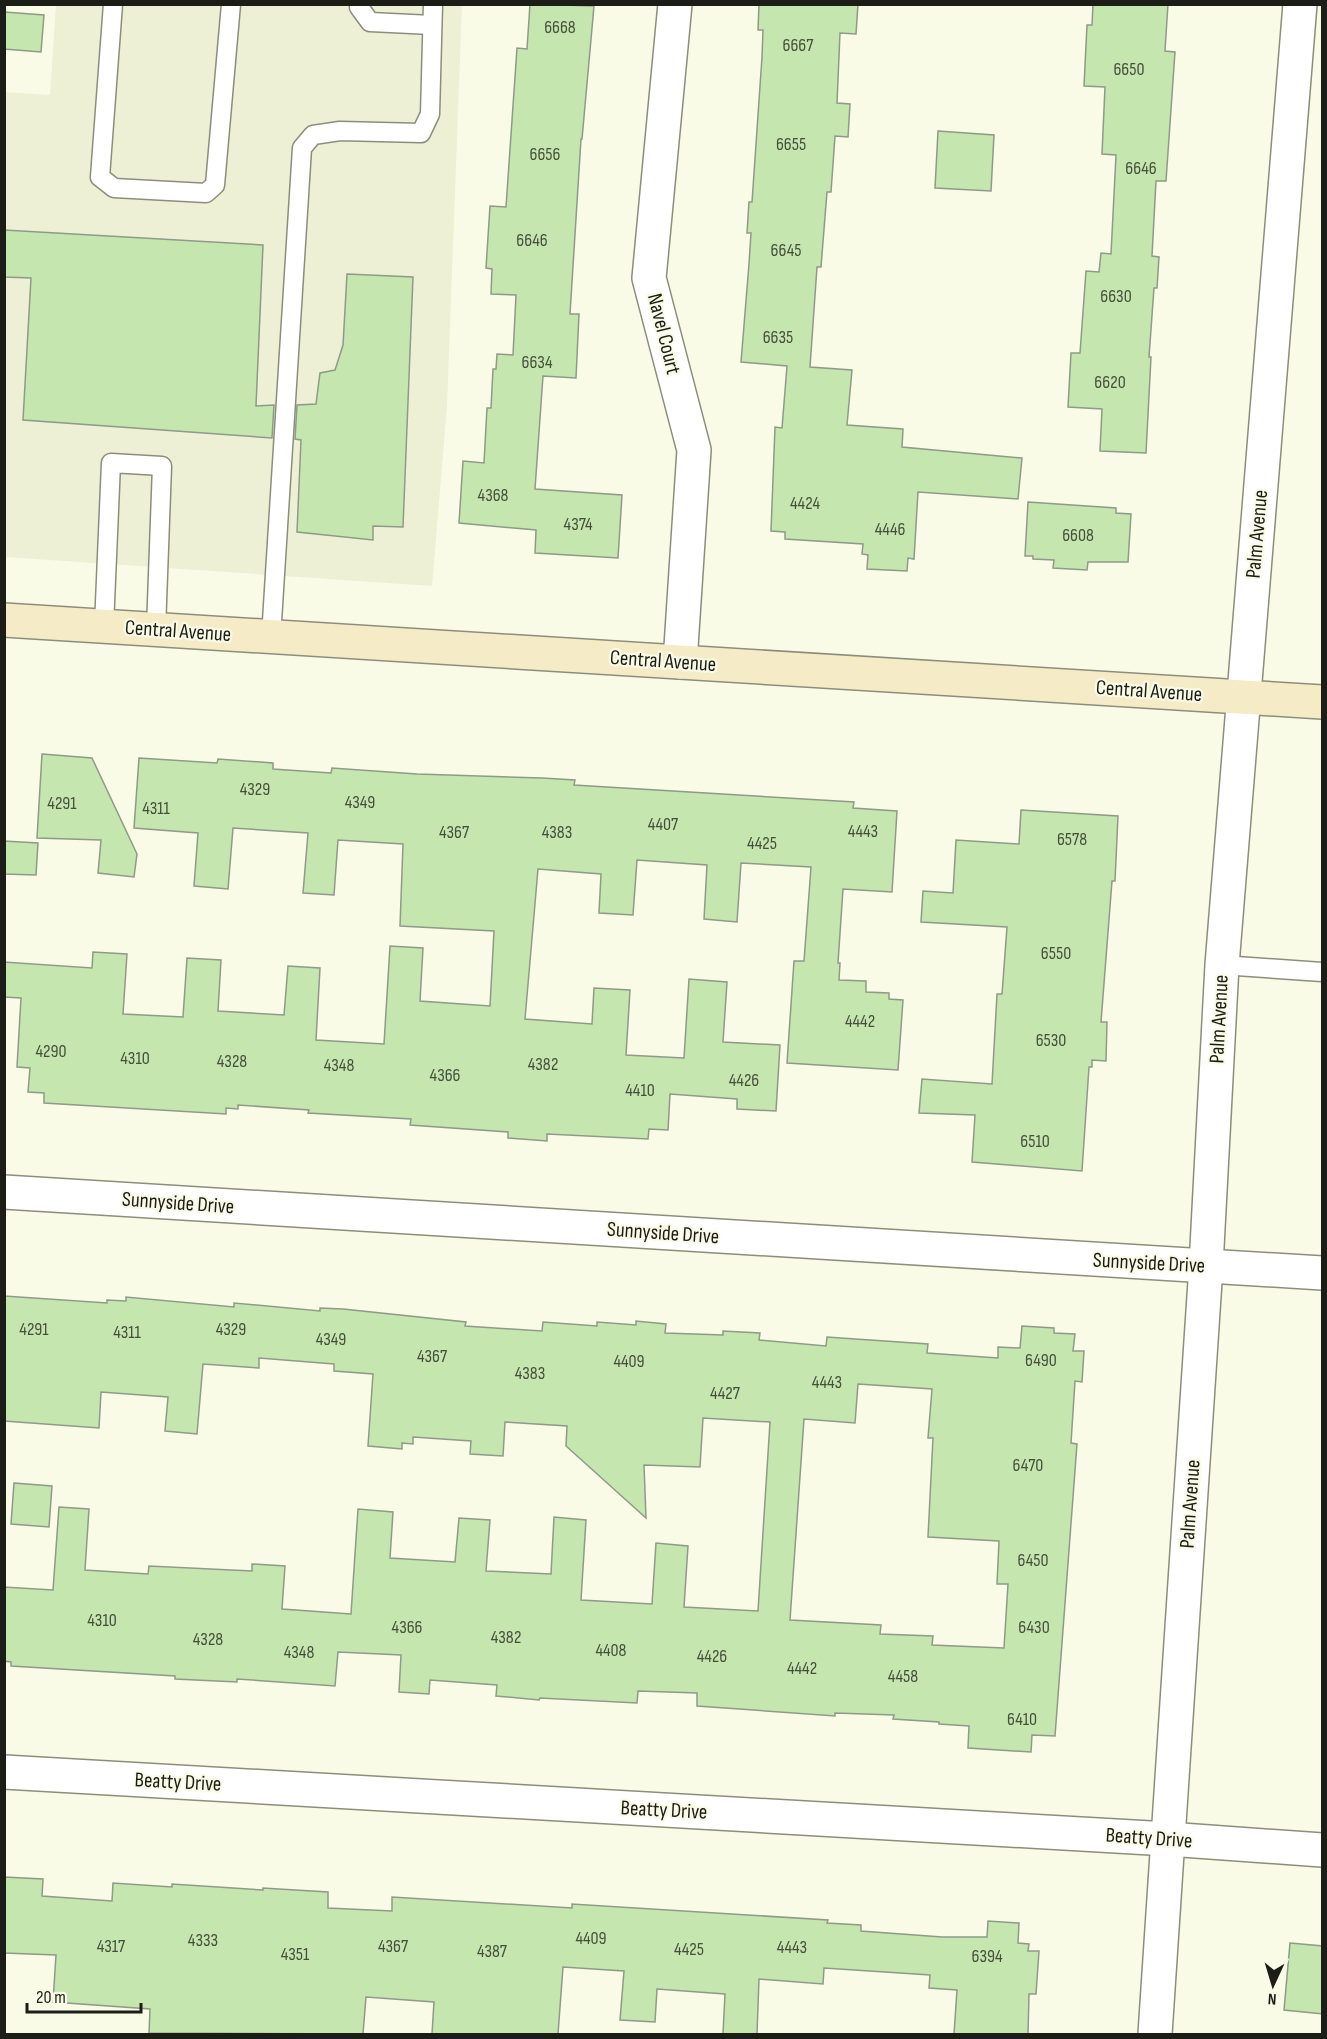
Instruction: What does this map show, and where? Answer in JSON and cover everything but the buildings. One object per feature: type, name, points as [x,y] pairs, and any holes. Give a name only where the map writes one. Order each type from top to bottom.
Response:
[{"type":"main road","name":"Central Avenue","points":[[4,620],[1323,702]]},
{"type":"street","name":"Navel Court","points":[[675,4],[649,278],[694,450],[680,662]]},
{"type":"street","name":"Palm Avenue","points":[[1155,2034],[1206,1266],[1222,964],[1300,4]]},
{"type":"street","name":"Sunnyside Drive","points":[[4,1192],[1323,1273]]},
{"type":"street","name":"Beatty Drive","points":[[4,1772],[1168,1839],[1323,1850]]},
{"type":"lane","points":[[113,4],[100,177],[114,188],[206,193],[215,185],[231,4]]},
{"type":"lane","points":[[359,4],[359,8],[370,22],[432,25]]},
{"type":"lane","points":[[271,637],[302,148],[313,135],[340,131],[421,133],[430,114],[433,4]]},
{"type":"lane","points":[[104,626],[111,463],[162,466],[156,630]]},
{"type":"lane","points":[[1222,964],[1323,972]]},
{"type":"shaded area","points":[[56,5],[462,5],[447,406],[432,586],[5,557],[4,92],[50,95]]}]
